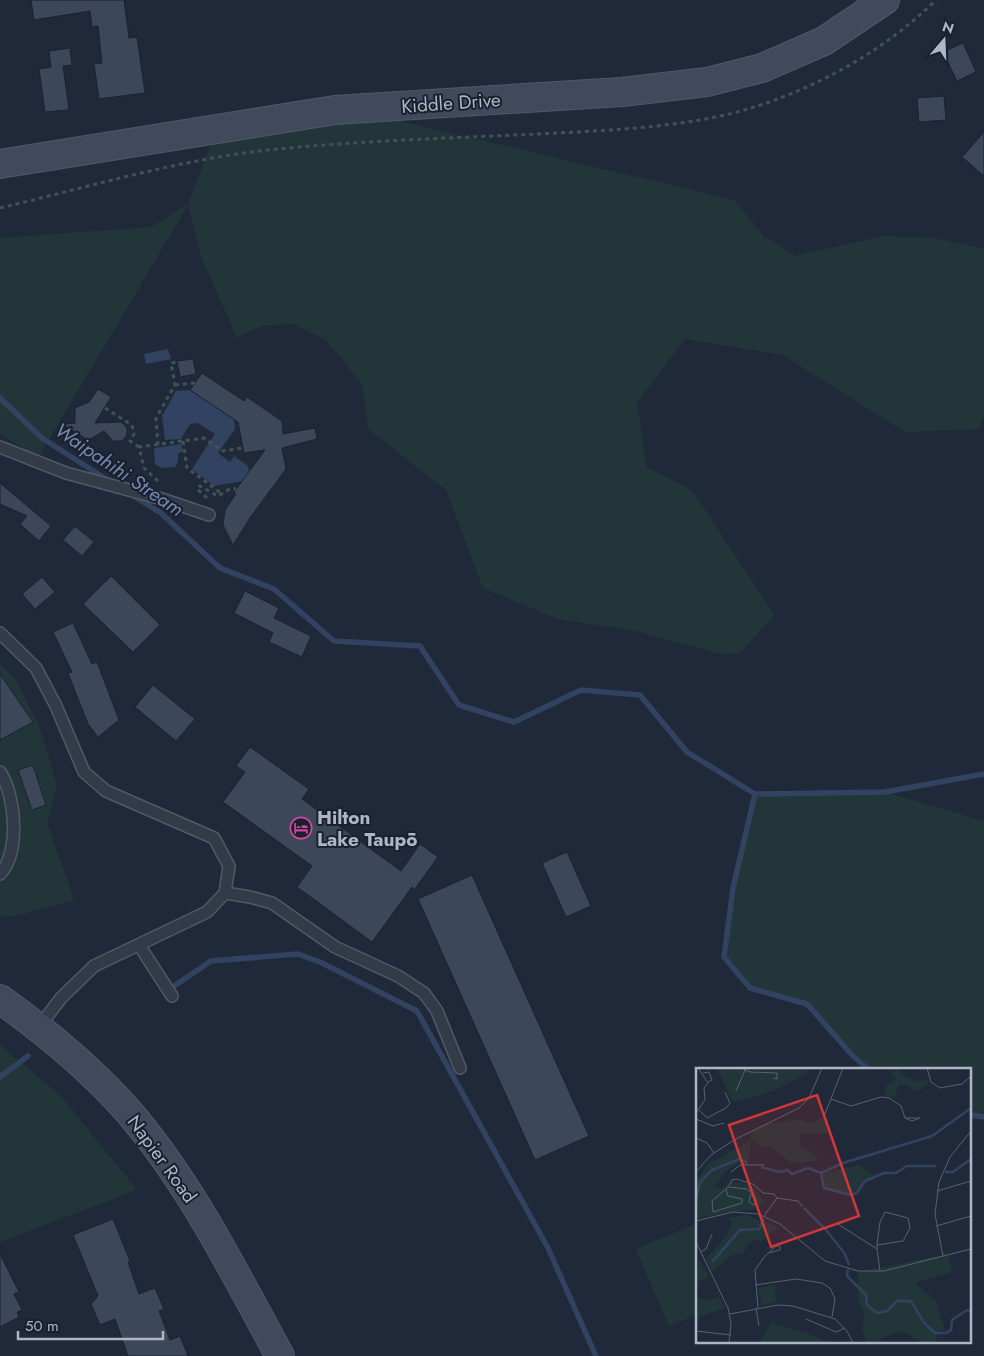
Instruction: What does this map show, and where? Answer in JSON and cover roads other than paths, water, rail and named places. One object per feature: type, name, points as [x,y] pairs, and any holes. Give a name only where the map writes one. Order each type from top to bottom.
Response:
[{"type":"street","name":"Kiddle Drive","points":[[0,164],[335,110],[622,92],[708,82],[762,68],[824,41],[885,0]]},
{"type":"street","name":"Napier Road","points":[[0,999],[39,1027],[105,1087],[164,1157],[214,1236],[280,1356]]},
{"type":"lane","points":[[0,447],[66,473],[162,499],[209,515]]},
{"type":"lane","points":[[0,633],[36,668],[56,706],[84,772],[106,791],[214,838],[229,866],[225,893],[207,912],[94,966],[61,998],[39,1027]]},
{"type":"lane","points":[[0,772],[10,796],[14,837],[7,866],[0,874]]},
{"type":"lane","points":[[225,893],[250,897],[272,904],[335,947],[398,976],[424,993],[437,1011],[460,1068]]},
{"type":"lane","points":[[139,945],[172,996]]},
{"type":"water","points":[[168,349],[171,359],[146,364],[144,354]]},
{"type":"water","points":[[190,390],[234,419],[235,429],[218,453],[230,462],[234,456],[248,466],[249,473],[243,481],[214,486],[192,469],[215,434],[198,423],[190,424],[181,439],[165,440],[162,416],[176,391]]},
{"type":"water","points":[[181,444],[183,452],[178,453],[178,461],[175,467],[162,468],[155,464],[154,448]]},
{"type":"waterway","name":"Waipahihi Stream","points":[[0,398],[42,438],[109,481]]},
{"type":"waterway","name":"Waipahihi Stream","points":[[130,494],[161,513],[220,568],[274,589],[334,641],[420,646],[459,705],[514,722],[581,690],[640,695],[687,752],[755,794],[885,792],[984,774]]},
{"type":"waterway","points":[[755,794],[733,888],[724,957],[750,988],[807,1004],[853,1056],[867,1068]]},
{"type":"waterway","points":[[174,986],[211,961],[298,954],[320,962],[417,1011],[548,1248],[596,1356]]},
{"type":"waterway","points":[[0,1077],[28,1056]]},
{"type":"waterway","points":[[972,1115],[984,1117]]},
{"type":"place","name":"Hilton Lake Taupō","points":[[301,828]]}]
